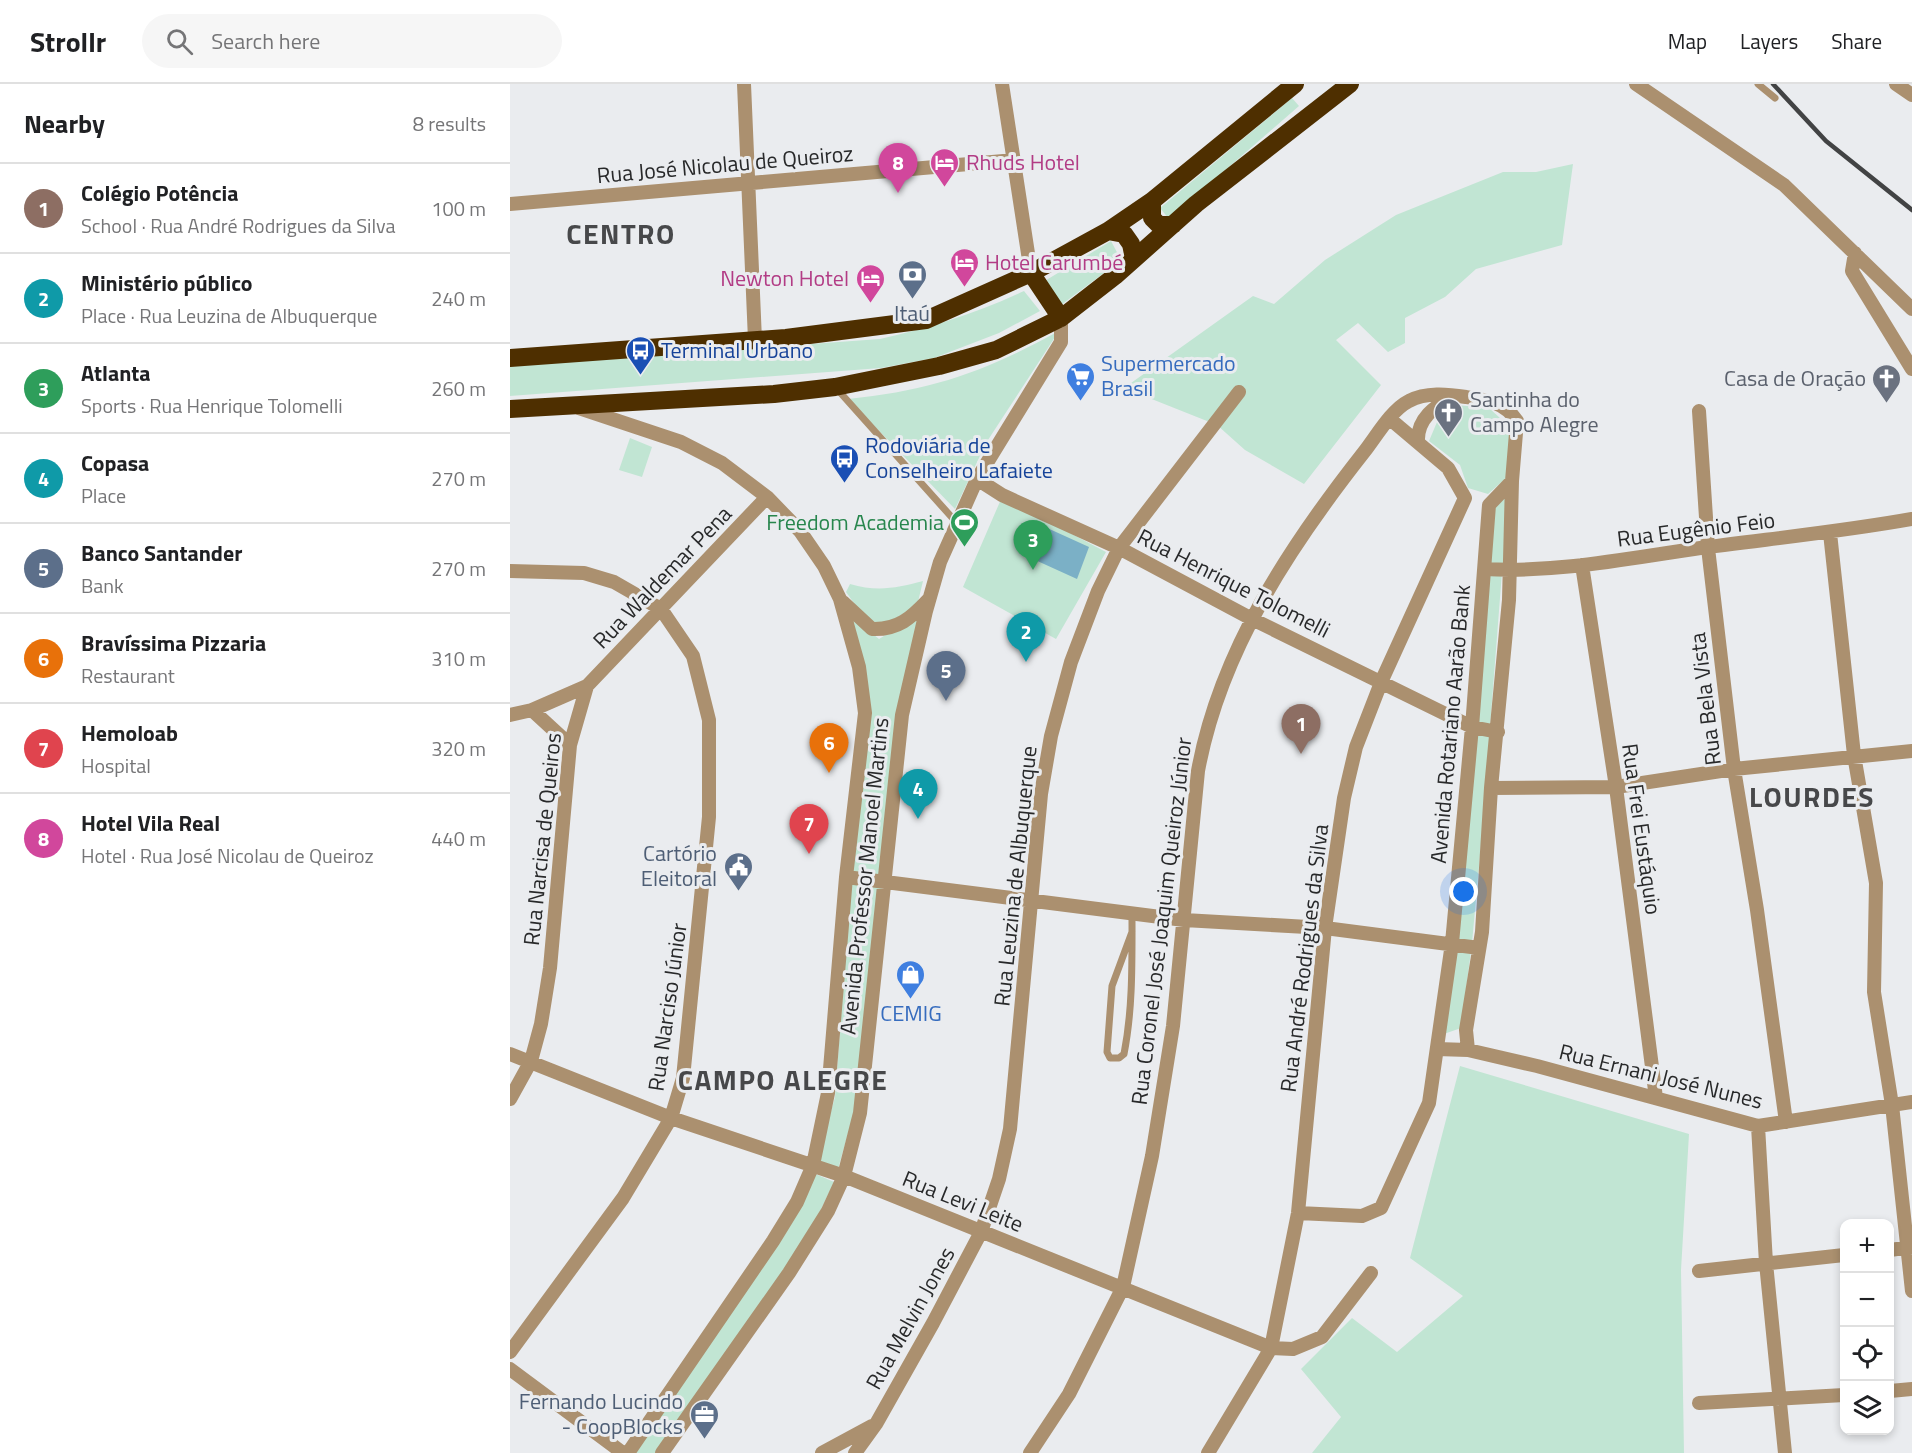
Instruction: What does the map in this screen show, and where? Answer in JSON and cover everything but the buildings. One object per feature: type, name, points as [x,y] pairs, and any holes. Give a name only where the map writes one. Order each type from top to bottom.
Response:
[{"type":"highway","points":[[510,358],[756,340],[926,320],[1031,273],[1108,231],[1152,201],[1294,84]]},
{"type":"highway","points":[[1274,102],[1305,84]]},
{"type":"highway","points":[[1298,122],[1332,84]]},
{"type":"highway","points":[[510,409],[563,404],[774,394],[836,387],[939,366],[996,350],[1061,318],[1298,122],[1350,84]]},
{"type":"highway","points":[[1152,201],[1152,218],[1159,225],[1173,225]]},
{"type":"highway","points":[[1108,231],[1124,234],[1131,244],[1134,259]]},
{"type":"highway","points":[[1031,273],[1061,318]]},
{"type":"street","points":[[744,84],[756,340]]},
{"type":"street","points":[[1002,84],[1031,273]]},
{"type":"street","points":[[1636,84],[1784,185],[1912,309]]},
{"type":"street","points":[[1896,84],[1912,95]]},
{"type":"street","name":"Rua José Nicolau de Queiroz","points":[[510,204],[1015,160]]},
{"type":"street","points":[[1855,254],[1852,271],[1912,369]]},
{"type":"street","name":"Avenida Professor Manoel Martins","points":[[662,1453],[789,1273],[828,1212],[844,1176],[860,1113],[902,715],[928,600],[956,522],[977,479],[1054,357],[1060,342],[1061,318]]},
{"type":"street","name":"Rua Leuzina de Albuquerque","points":[[981,1232],[999,1179],[1010,1129],[1041,794],[1051,736],[1071,662],[1098,591],[1119,548],[1239,392]]},
{"type":"street","name":"Rua Coronel José Joaquim Queiroz Júnior","points":[[1030,1453],[1069,1394],[1124,1287],[1152,1156],[1173,1026],[1198,771],[1206,729],[1252,619],[1315,514],[1390,419],[1407,402],[1430,394],[1455,395]]},
{"type":"street","points":[[1418,441],[1417,429],[1424,419],[1435,406],[1455,395]]},
{"type":"street","name":"Avenida Rotariano Aarão Bank","points":[[1455,395],[1491,401],[1509,409],[1517,421],[1512,481],[1510,570],[1498,732],[1491,788],[1479,948],[1466,1030],[1468,1050]]},
{"type":"street","name":"Avenida Professor Manoel Martins","points":[[563,404],[681,442],[722,463],[767,497],[800,531],[824,566],[840,599],[859,667],[865,713],[846,877],[828,1093],[813,1165],[797,1202],[773,1241],[628,1453]]},
{"type":"street","name":"Rua Bela Vista","points":[[1699,411],[1708,548],[1734,769],[1757,910],[1786,1122]]},
{"type":"street","points":[[1390,419],[1448,468],[1465,498],[1489,505],[1512,481]]},
{"type":"street","name":"Rua Henrique Tolomelli","points":[[977,479],[1002,495],[1119,548],[1252,619],[1382,680],[1472,727],[1498,732]]},
{"type":"street","name":"Rua Waldemar Pena","points":[[587,686],[767,497]]},
{"type":"street","name":"Rua André Rodrigues da Silva","points":[[1208,1453],[1271,1348],[1298,1213],[1325,928],[1346,788],[1356,747],[1382,680],[1465,498]]},
{"type":"street","name":"Avenida Rotariano Aarão Bank","points":[[1298,1213],[1362,1216],[1381,1208],[1429,1103],[1452,943],[1489,505]]},
{"type":"street","name":"Rua Eugênio Feio","points":[[1485,569],[1510,570],[1582,565],[1830,533],[1912,519]]},
{"type":"street","points":[[1830,533],[1854,754],[1876,883],[1874,992],[1892,1105],[1910,1248],[1912,1291]]},
{"type":"street","name":"Rua Frei Eustáquio","points":[[1582,565],[1616,787],[1656,1098]]},
{"type":"street","name":"Rua Narciso Júnior","points":[[510,571],[584,573],[614,582],[661,609],[693,656],[709,720],[709,818],[690,1022],[683,1078],[671,1118],[622,1198],[510,1352]]},
{"type":"street","points":[[840,599],[872,629],[885,630],[897,627],[928,600]]},
{"type":"street","points":[[510,715],[532,710],[587,686]]},
{"type":"street","name":"Rua Narcisa de Queiros","points":[[510,1099],[531,1061],[541,1024],[550,968],[570,745],[587,686]]},
{"type":"street","points":[[532,710],[570,745]]},
{"type":"street","points":[[1491,788],[1616,787],[1854,754],[1912,751]]},
{"type":"street","points":[[846,877],[1184,920],[1325,928],[1479,948]]},
{"type":"street","name":"Rua Ernani José Nunes","points":[[1437,1049],[1468,1050],[1758,1126],[1912,1102]]},
{"type":"street","name":"Rua Levi Leite","points":[[510,1054],[671,1118],[844,1176],[1271,1348],[1293,1349],[1322,1337],[1371,1273]]},
{"type":"street","points":[[1758,1126],[1766,1263],[1785,1453]]},
{"type":"street","name":"Rua Melvin Jones","points":[[855,1453],[876,1424],[981,1232]]},
{"type":"street","points":[[1894,1250],[1910,1248]]},
{"type":"street","points":[[1699,1271],[1840,1256]]},
{"type":"street","points":[[510,1369],[623,1453]]},
{"type":"street","points":[[1894,1391],[1912,1389]]},
{"type":"street","points":[[1699,1403],[1840,1395]]},
{"type":"street","name":"Rua Melvin Jones","points":[[822,1453],[876,1424]]},
{"type":"lane","points":[[1758,84],[1775,98]]},
{"type":"lane","points":[[836,387],[956,522]]},
{"type":"lane","points":[[1132,913],[1132,932],[1131,1020],[1124,1054],[1119,1058],[1110,1058],[1107,1052],[1112,986],[1132,932]]},
{"type":"green space","points":[[1292,98],[1299,106],[1169,219],[1160,208]]},
{"type":"green space","points":[[1573,164],[1562,245],[1476,269],[1445,297],[1405,318],[1405,343],[1388,352],[1358,323],[1336,340],[1381,385],[1304,484],[1245,450],[1217,425],[1124,388],[1253,296],[1274,304],[1325,260],[1396,215],[1503,172],[1536,172]]},
{"type":"green space","points":[[1111,241],[1120,258],[1061,305],[1043,282]]},
{"type":"green space","points":[[1024,291],[1040,311],[999,333],[934,358],[881,368],[510,396],[510,366],[880,339],[953,319]]},
{"type":"green space","points":[[1059,331],[986,443],[955,509],[848,399],[906,390],[957,377],[1006,358]]},
{"type":"green space","points":[[1456,405],[1489,408],[1511,428],[1506,478],[1488,494],[1468,488],[1460,465],[1429,441],[1440,415]]},
{"type":"green space","points":[[630,438],[652,447],[642,477],[619,470]]},
{"type":"green space","points":[[1509,489],[1504,563],[1490,564],[1493,507]]},
{"type":"green space","points":[[1002,497],[1106,552],[1056,639],[963,587]]},
{"type":"green space","points":[[1502,572],[1490,727],[1476,724],[1488,573]]},
{"type":"green space","points":[[923,581],[917,606],[889,622],[871,627],[846,592],[850,584],[869,588],[887,588]]},
{"type":"green space","points":[[925,611],[881,877],[849,874],[866,743],[849,615],[879,639]]},
{"type":"green space","points":[[1475,731],[1491,734],[1472,943],[1458,944]]},
{"type":"green space","points":[[851,883],[882,886],[856,1105],[838,1169],[817,1161],[835,1097]]},
{"type":"green space","points":[[1456,951],[1471,951],[1461,1028],[1441,1035]]},
{"type":"green space","points":[[1460,1066],[1689,1134],[1681,1270],[1684,1453],[1312,1453],[1341,1417],[1301,1369],[1352,1318],[1397,1352],[1463,1296],[1410,1258]]},
{"type":"green space","points":[[811,1172],[834,1182],[805,1243],[661,1453],[636,1453]]},
{"type":"water","points":[[1034,522],[1089,547],[1077,579],[1022,554]]},
{"type":"railway","points":[[1773,84],[1826,141],[1912,210]]},
{"type":"place","name":"Rhuds Hotel","points":[[945,188]]},
{"type":"place","name":"Hotel Vila Real","points":[[898,193]]},
{"type":"place","name":"Hotel Carumbé","points":[[964,288]]},
{"type":"place","name":"Itaú","points":[[912,300]]},
{"type":"place","name":"Newton Hotel","points":[[870,304]]},
{"type":"place","name":"Terminal Urbano","points":[[640,376]]},
{"type":"place","name":"Supermercado Brasil","points":[[1080,402]]},
{"type":"place","name":"Casa de Oração","points":[[1887,404]]},
{"type":"place","name":"Santinha do Campo Alegre","points":[[1449,438]]},
{"type":"place","name":"Rodoviária de Conselheiro Lafaiete","points":[[844,484]]},
{"type":"place","name":"Freedom Academia","points":[[965,548]]},
{"type":"place","name":"Atlanta","points":[[1033,570]]},
{"type":"place","name":"Ministério público","points":[[1026,662]]},
{"type":"place","name":"Banco Santander","points":[[946,701]]},
{"type":"place","name":"Colégio Potência","points":[[1301,754]]},
{"type":"place","name":"Bravíssima Pizzaria","points":[[829,773]]},
{"type":"place","name":"Copasa","points":[[918,819]]},
{"type":"place","name":"Hemoloab","points":[[809,854]]},
{"type":"place","name":"Cartório Eleitoral","points":[[738,892]]},
{"type":"place","name":"CEMIG","points":[[911,1000]]},
{"type":"place","name":"Fernando Lucindo - CoopBlocks","points":[[704,1440]]},
{"type":"district","name":"CENTRO","points":[[621,233]]},
{"type":"district","name":"LOURDES","points":[[1812,796]]},
{"type":"district","name":"CAMPO ALEGRE","points":[[783,1079]]}]
